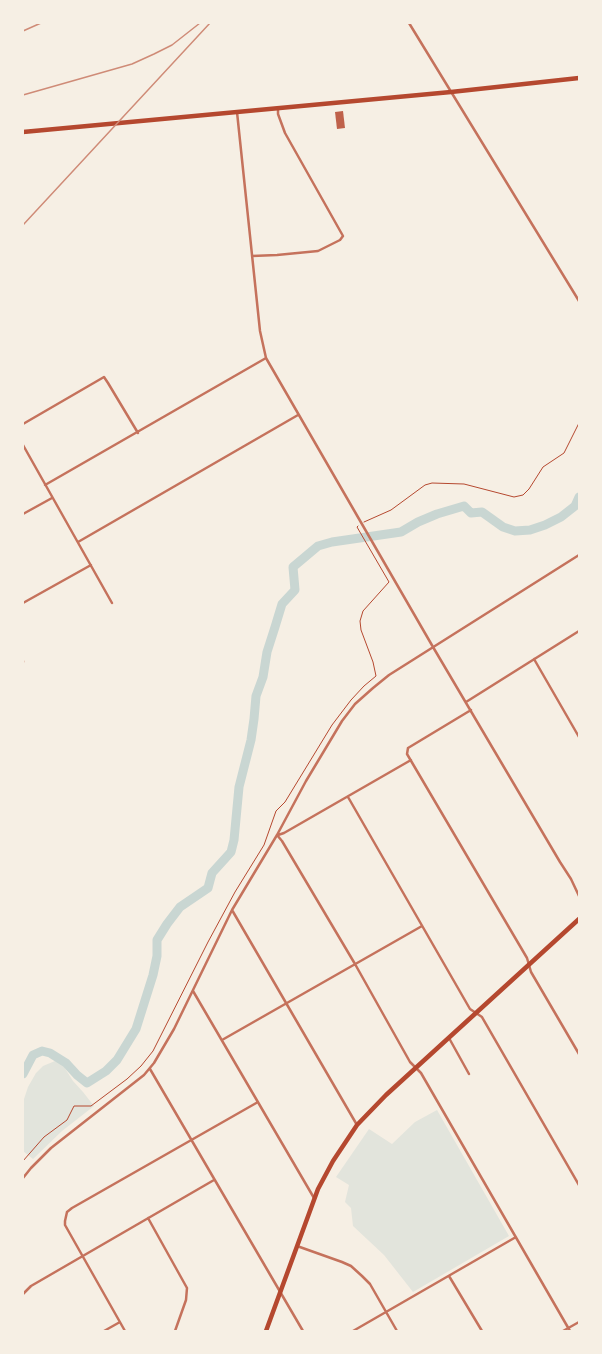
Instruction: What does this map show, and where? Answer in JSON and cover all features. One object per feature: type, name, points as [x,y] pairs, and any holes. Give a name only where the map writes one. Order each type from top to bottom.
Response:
[{"type":"main road","points":[[23,132],[451,92],[579,78]]},
{"type":"main road","points":[[266,1331],[318,1189],[333,1161],[358,1126],[386,1095],[579,919]]},
{"type":"street","points":[[409,23],[579,301]]},
{"type":"street","points":[[252,256],[318,251],[340,240],[343,236],[285,134],[278,114],[278,108]]},
{"type":"street","points":[[236,112],[260,331],[266,358],[433,647],[560,862],[572,879],[579,896]]},
{"type":"street","points":[[45,485],[138,433],[266,358]]},
{"type":"street","points":[[23,424],[104,377],[138,433]]},
{"type":"street","points":[[78,542],[298,415]]},
{"type":"street","points":[[23,445],[112,603]]},
{"type":"street","points":[[23,514],[52,498]]},
{"type":"street","points":[[23,1178],[51,1148],[150,1069],[174,1029],[232,910],[277,835],[306,781],[342,721],[355,704],[389,675],[579,556]]},
{"type":"street","points":[[23,603],[91,565]]},
{"type":"street","points":[[466,702],[579,631]]},
{"type":"street","points":[[534,659],[579,737]]},
{"type":"street","points":[[471,710],[408,748],[407,754],[527,958],[532,972],[579,1054]]},
{"type":"street","points":[[277,835],[284,833],[411,760]]},
{"type":"street","points":[[348,797],[470,1009],[482,1017],[579,1185]]},
{"type":"street","points":[[277,835],[355,964],[410,1062],[421,1073],[570,1331]]},
{"type":"street","points":[[232,910],[358,1126]]},
{"type":"street","points":[[222,1040],[422,926]]},
{"type":"street","points":[[193,991],[314,1199]]},
{"type":"street","points":[[448,1038],[469,1074]]},
{"type":"street","points":[[150,1069],[303,1331]]},
{"type":"street","points":[[125,1331],[65,1225],[67,1212],[258,1102]]},
{"type":"street","points":[[23,1294],[31,1286],[214,1180]]},
{"type":"street","points":[[148,1218],[188,1288],[186,1300],[175,1331]]},
{"type":"street","points":[[353,1331],[516,1237]]},
{"type":"street","points":[[297,1246],[351,1266],[370,1284],[397,1331]]},
{"type":"street","points":[[450,1276],[482,1331]]},
{"type":"street","points":[[104,1331],[120,1322]]},
{"type":"street","points":[[562,1331],[579,1322]]},
{"type":"path","points":[[23,1161],[44,1137],[67,1120],[74,1106],[91,1106],[127,1079],[141,1066],[153,1051],[208,942],[264,845],[276,811],[285,802],[332,725],[351,700],[376,676],[373,662],[361,630],[360,621],[363,611],[389,582],[356,526],[363,525],[391,510],[425,485],[432,483],[464,484],[514,497],[523,495],[543,467],[564,453],[579,423]]},
{"type":"shaded area","points":[[55,1061],[61,1062],[73,1081],[94,1106],[62,1131],[33,1159],[23,1151],[23,1102],[28,1087],[36,1073],[43,1066]]},
{"type":"shaded area","points":[[437,1110],[509,1236],[413,1292],[384,1255],[353,1226],[351,1208],[345,1202],[349,1185],[336,1177],[369,1129],[392,1144],[415,1122]]},
{"type":"building","points":[[343,111],[345,128],[337,129],[335,112]]},
{"type":"waterway","points":[[23,1074],[33,1055],[42,1051],[50,1053],[66,1063],[87,1083],[106,1071],[117,1060],[136,1029],[153,975],[157,956],[157,940],[180,907],[208,888],[212,873],[231,852],[234,840],[239,787],[251,740],[256,696],[263,677],[267,652],[282,604],[295,590],[293,567],[318,546],[332,542],[401,532],[418,522],[437,514],[464,506],[471,513],[482,512],[503,527],[515,531],[530,530],[561,517],[575,506],[579,497]]},
{"type":"railway","points":[[23,31],[41,23]]},
{"type":"railway","points":[[23,95],[132,64],[172,45],[200,23]]},
{"type":"railway","points":[[23,225],[210,23]]}]
